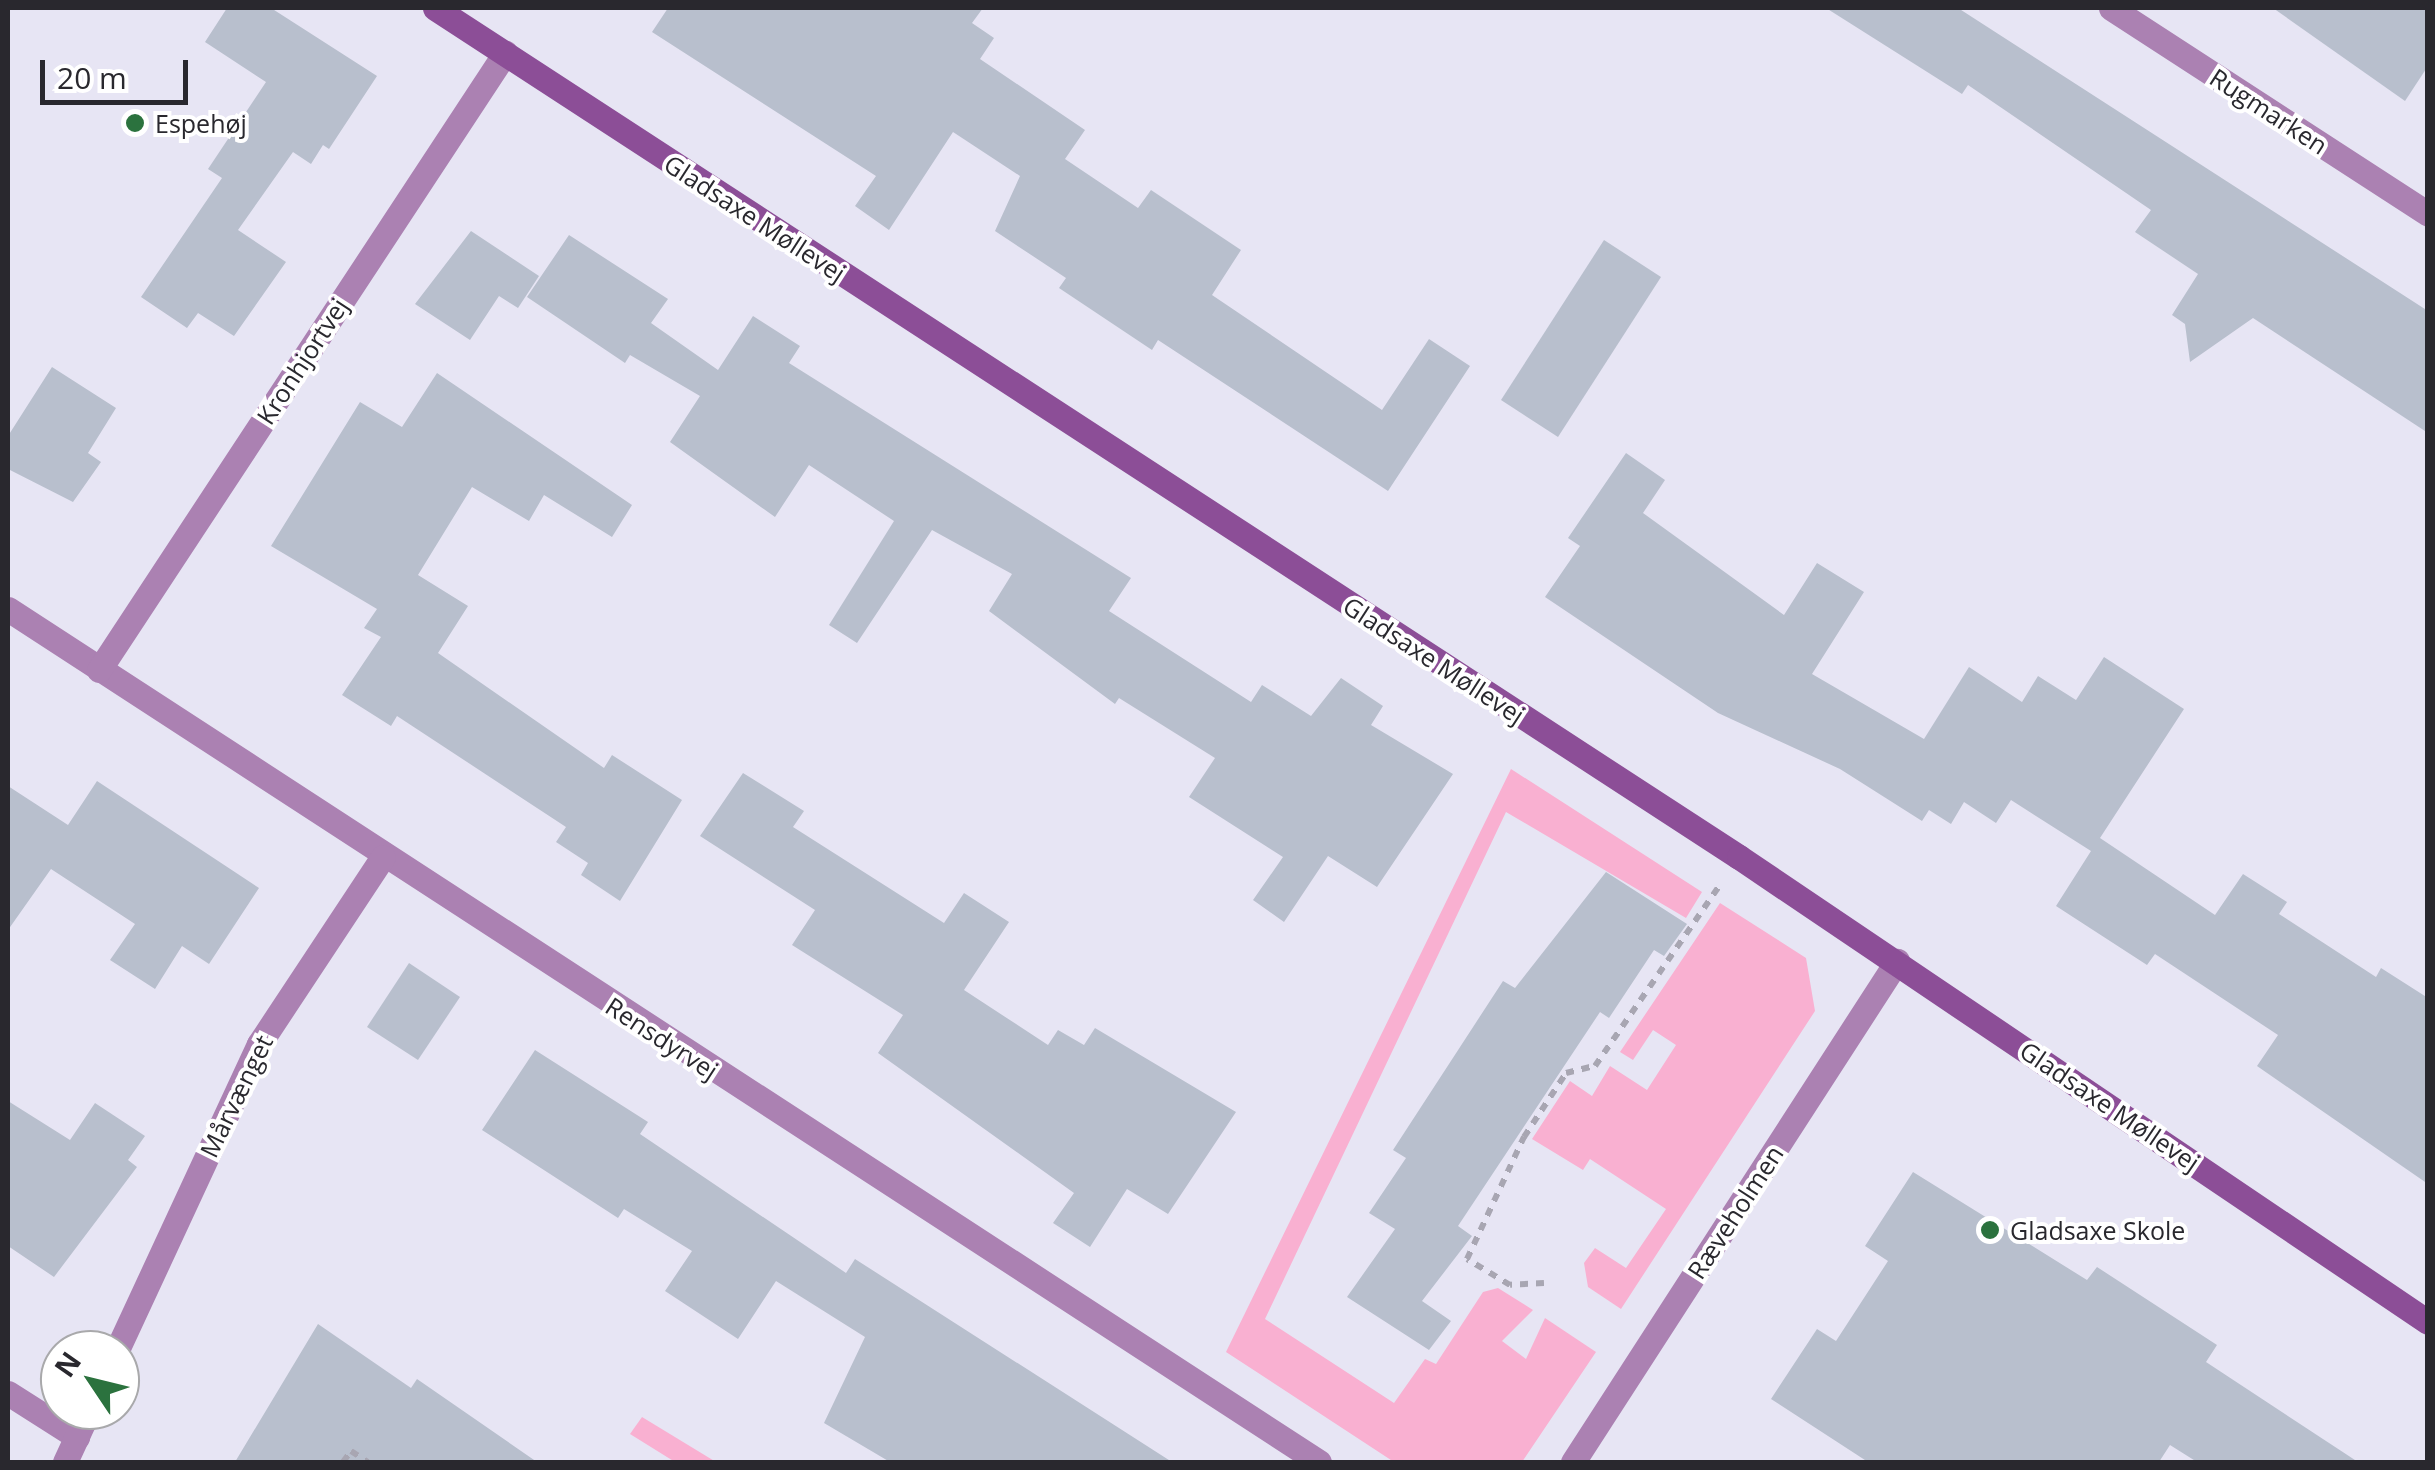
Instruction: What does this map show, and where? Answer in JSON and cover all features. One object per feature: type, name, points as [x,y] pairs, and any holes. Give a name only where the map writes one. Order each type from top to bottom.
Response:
[{"type":"street","name":"Gladsaxe Møllevej","points":[[435,8],[1739,856],[2428,1322]]},
{"type":"street","name":"Rugmarken","points":[[2112,8],[2428,214]]},
{"type":"street","name":"Kronhjortvej","points":[[100,670],[504,53]]},
{"type":"street","name":"Rensdyrvej","points":[[8,609],[383,857],[1319,1462]]},
{"type":"street","name":"Mårvænget","points":[[126,1330],[259,1044],[383,857]]},
{"type":"street","name":"Ræveholmen","points":[[1574,1462],[1897,961]]},
{"type":"street","points":[[8,1392],[77,1437]]},
{"type":"street","points":[[65,1462],[80,1430]]},
{"type":"path","points":[[1544,1283],[1510,1285],[1467,1259],[1524,1136],[1566,1074],[1595,1066],[1739,856]]},
{"type":"path","points":[[343,1462],[351,1451],[368,1462]]},
{"type":"shaded area","points":[[1511,769],[1702,892],[1686,918],[1506,812],[1265,1319],[1394,1403],[1425,1359],[1436,1364],[1483,1292],[1498,1288],[1533,1310],[1502,1341],[1526,1359],[1545,1318],[1596,1352],[1522,1462],[1394,1462],[1226,1352]]},
{"type":"shaded area","points":[[1720,903],[1806,958],[1815,1011],[1621,1309],[1588,1287],[1584,1263],[1595,1248],[1626,1268],[1666,1209],[1590,1159],[1583,1170],[1532,1139],[1570,1081],[1592,1096],[1610,1066],[1647,1090],[1676,1045],[1653,1030],[1633,1060],[1620,1052]]},
{"type":"shaded area","points":[[642,1417],[716,1462],[675,1462],[630,1434]]},
{"type":"building","points":[[227,8],[271,8],[377,76],[329,149],[323,145],[311,164],[293,152],[238,230],[286,262],[234,336],[198,313],[187,328],[141,297],[222,178],[208,169],[266,82],[205,42]]},
{"type":"building","points":[[668,8],[983,8],[972,23],[994,38],[980,59],[1085,130],[1065,159],[1138,208],[1151,190],[1241,250],[1212,295],[1382,410],[1429,339],[1470,366],[1388,491],[1158,340],[1152,350],[1059,288],[1066,278],[995,231],[1020,176],[953,132],[889,230],[855,206],[876,176],[652,32]]},
{"type":"building","points":[[1826,8],[1958,8],[2428,311],[2428,433],[2253,318],[2190,362],[2185,324],[2172,315],[2198,274],[2135,232],[2151,210],[1968,85],[1962,94]]},
{"type":"building","points":[[2273,8],[2428,8],[2428,66],[2405,101]]},
{"type":"building","points":[[471,231],[539,276],[518,308],[499,296],[470,340],[415,304]]},
{"type":"building","points":[[569,235],[668,299],[651,323],[718,370],[753,316],[800,346],[789,363],[1131,578],[1109,611],[1251,702],[1262,685],[1311,716],[1341,678],[1383,706],[1371,725],[1453,774],[1377,887],[1328,856],[1284,922],[1253,900],[1283,857],[1189,797],[1215,758],[1119,698],[1115,704],[989,611],[1012,574],[932,530],[857,643],[829,625],[894,521],[809,465],[775,517],[670,442],[700,396],[630,355],[625,363],[527,297]]},
{"type":"building","points":[[1604,240],[1661,277],[1558,437],[1501,400]]},
{"type":"building","points":[[52,367],[116,408],[88,453],[101,462],[73,502],[8,469],[8,436]]},
{"type":"building","points":[[437,373],[632,505],[612,537],[544,495],[529,521],[472,487],[418,575],[468,606],[438,653],[604,768],[612,755],[682,800],[620,901],[581,875],[588,863],[556,842],[566,827],[397,716],[391,726],[342,695],[381,637],[364,628],[377,609],[271,546],[360,402],[402,427]]},
{"type":"building","points":[[1626,453],[1665,480],[1643,513],[1784,615],[1817,563],[1864,592],[1812,674],[1924,739],[1969,667],[2022,702],[2038,676],[2076,700],[2104,657],[2184,709],[2100,838],[2215,915],[2243,874],[2287,902],[2279,914],[2376,977],[2381,968],[2428,998],[2428,1184],[2257,1066],[2278,1035],[2155,954],[2147,965],[2056,906],[2091,851],[2011,800],[1996,823],[1964,802],[1951,824],[1929,810],[1922,821],[1840,769],[1718,713],[1545,597],[1580,546],[1568,538]]},
{"type":"building","points":[[743,773],[804,811],[793,827],[944,923],[964,893],[1009,922],[964,990],[1048,1045],[1058,1030],[1084,1045],[1095,1028],[1236,1112],[1168,1214],[1127,1189],[1090,1247],[1053,1223],[1074,1193],[878,1053],[903,1015],[792,945],[815,910],[700,836]]},
{"type":"building","points":[[97,781],[259,888],[209,964],[182,946],[155,989],[110,960],[135,924],[51,869],[8,930],[8,786],[68,825]]},
{"type":"building","points":[[1606,872],[1687,924],[1664,956],[1654,950],[1609,1018],[1600,1012],[1458,1226],[1472,1236],[1422,1301],[1451,1321],[1429,1350],[1347,1297],[1395,1229],[1369,1213],[1406,1158],[1393,1150],[1503,981],[1515,988]]},
{"type":"building","points":[[409,963],[460,997],[418,1060],[367,1027]]},
{"type":"building","points":[[535,1050],[648,1122],[640,1134],[846,1273],[855,1259],[1172,1462],[890,1462],[824,1423],[865,1337],[776,1281],[738,1339],[665,1291],[692,1251],[624,1209],[618,1218],[482,1130]]},
{"type":"building","points":[[8,1101],[70,1140],[95,1103],[145,1136],[128,1160],[137,1167],[54,1277],[8,1246]]},
{"type":"building","points":[[1913,1172],[2087,1280],[2097,1267],[2217,1345],[2206,1362],[2358,1462],[2197,1462],[2170,1445],[2159,1462],[1868,1462],[1771,1399],[1817,1329],[1836,1341],[1888,1261],[1865,1246]]},
{"type":"building","points":[[318,1324],[411,1388],[417,1379],[537,1462],[235,1462]]},
{"type":"place","name":"Espehøj","points":[[135,123]]},
{"type":"place","name":"Gladsaxe Skole","points":[[1990,1230]]}]
